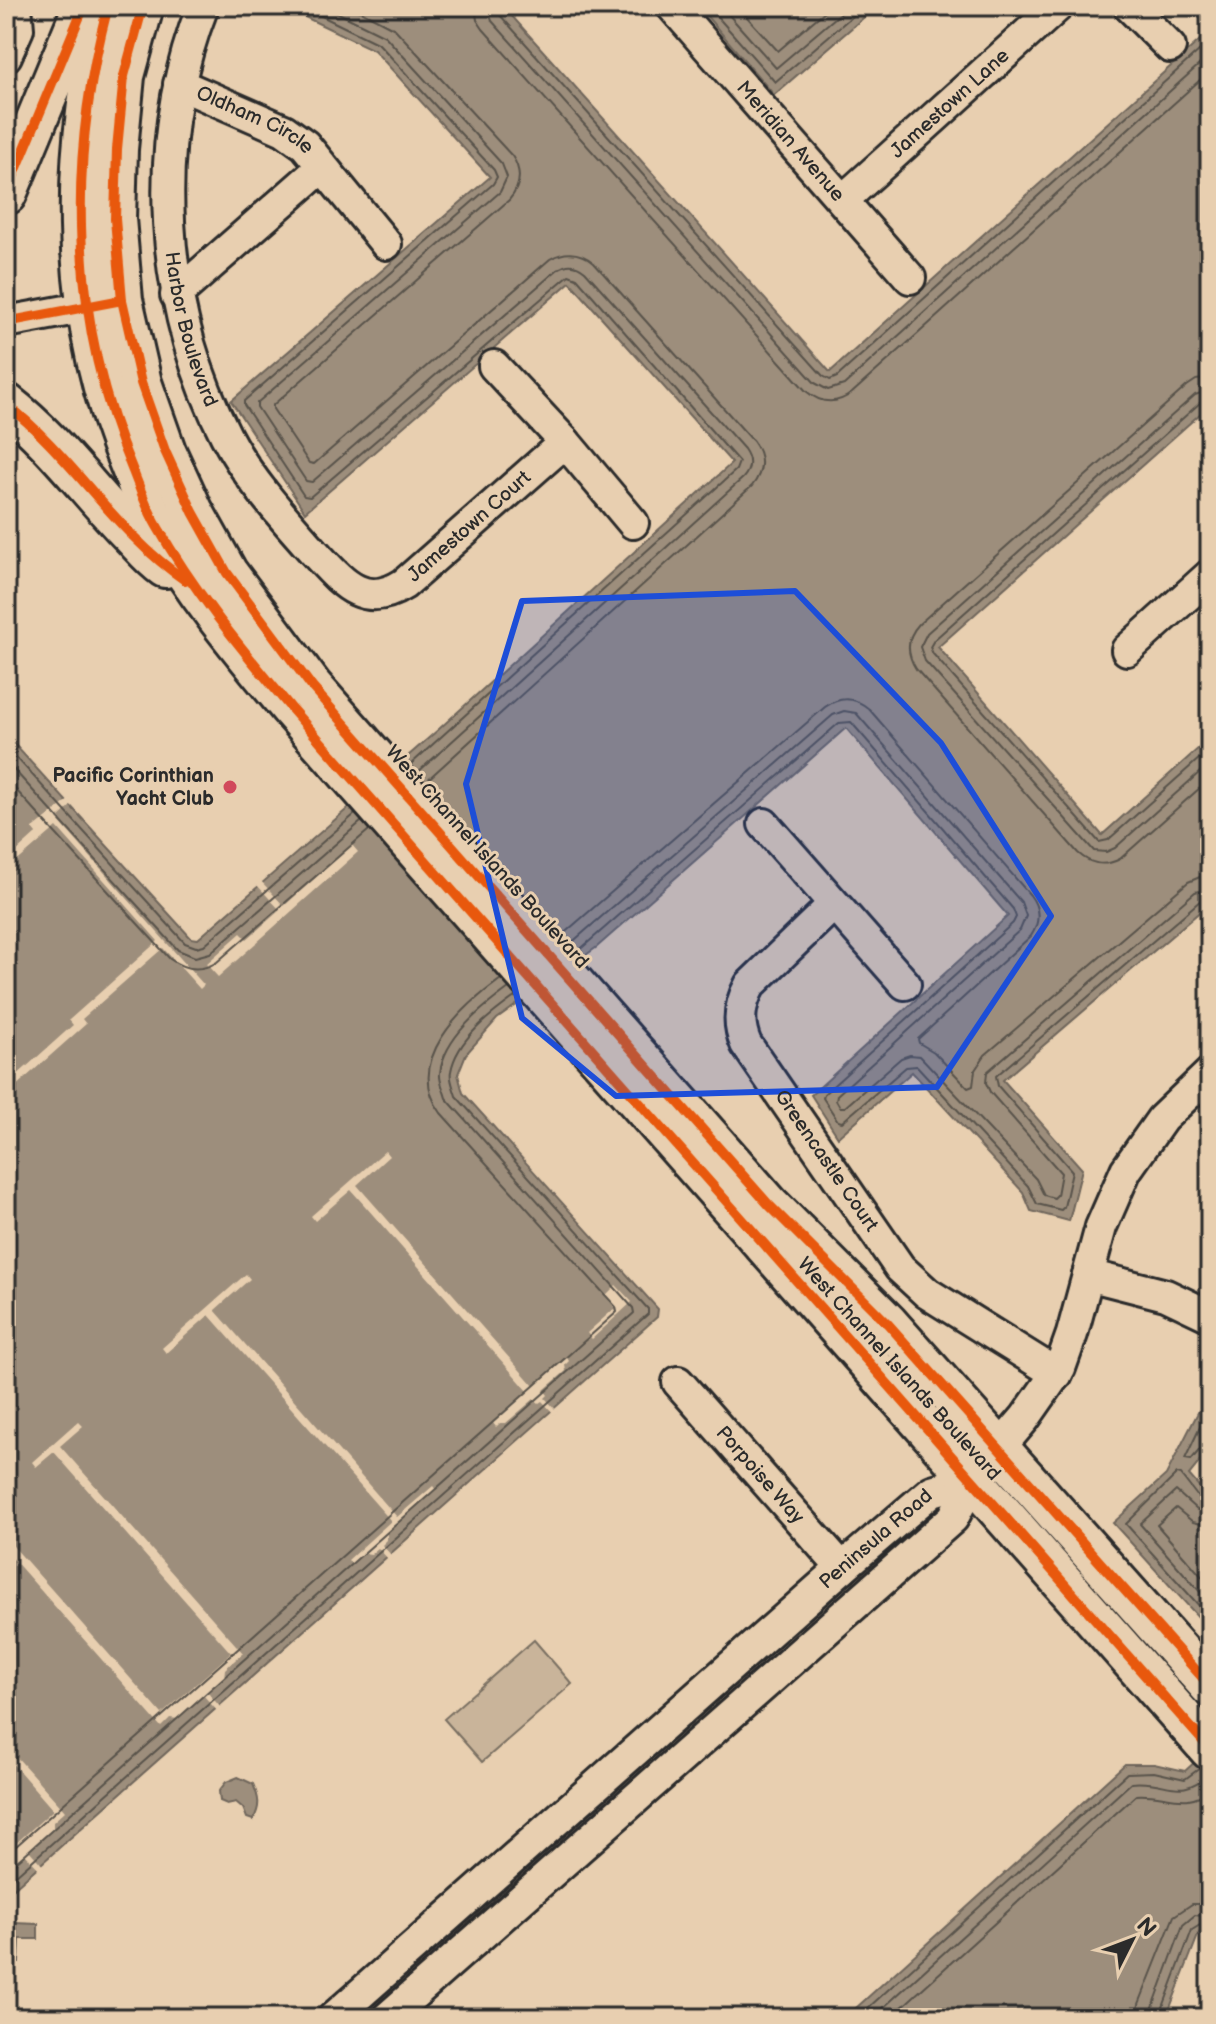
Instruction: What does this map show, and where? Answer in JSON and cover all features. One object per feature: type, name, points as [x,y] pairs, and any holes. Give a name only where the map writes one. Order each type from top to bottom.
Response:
[{"type":"main road","points":[[6,194],[84,6]]},
{"type":"main road","points":[[104,304],[80,255],[82,161],[91,82],[108,6]]},
{"type":"main road","points":[[104,304],[115,219],[117,149],[124,76],[143,6]]},
{"type":"main road","name":"West Channel Islands Boulevard","points":[[104,304],[103,387],[123,447],[155,523],[192,585],[301,697],[629,1069],[973,1479],[1208,1747]]},
{"type":"main road","name":"West Channel Islands Boulevard","points":[[104,304],[141,383],[165,451],[193,512],[301,697]]},
{"type":"main road","points":[[6,404],[62,456],[115,518],[160,563],[192,585]]},
{"type":"main road","name":"West Channel Islands Boulevard","points":[[629,1069],[888,1324],[1210,1686]]},
{"type":"street","points":[[6,56],[18,29],[16,6]]},
{"type":"street","name":"Harbor Boulevard","points":[[203,6],[179,84],[169,161],[170,239],[176,295],[199,374],[227,437],[267,499],[337,577],[367,596]]},
{"type":"street","name":"Meridian Avenue","points":[[672,6],[910,278]]},
{"type":"street","name":"Jamestown Lane","points":[[843,200],[1058,6]]},
{"type":"street","points":[[1129,6],[1170,47]]},
{"type":"street","name":"Oldham Circle","points":[[179,84],[284,130],[305,145],[386,244]]},
{"type":"street","name":"Oldham Circle","points":[[176,295],[321,168]]},
{"type":"street","points":[[6,322],[104,304]]},
{"type":"street","points":[[494,366],[565,442],[633,523]]},
{"type":"street","name":"Jamestown Court","points":[[367,596],[387,594],[404,584],[565,442]]},
{"type":"street","points":[[1127,650],[1210,575]]},
{"type":"street","points":[[764,824],[905,984]]},
{"type":"street","name":"Greencastle Court","points":[[834,904],[750,985],[740,1014],[740,1027],[746,1044],[900,1268],[927,1293],[1057,1374]]},
{"type":"street","points":[[973,1479],[1057,1374],[1067,1351],[1101,1227],[1126,1170],[1162,1119],[1210,1073]]},
{"type":"street","points":[[1088,1275],[1166,1295],[1210,1316]]},
{"type":"street","name":"Porpoise Way","points":[[678,1382],[842,1568]]},
{"type":"street","name":"Peninsula Road","points":[[333,2018],[932,1491],[973,1479]]},
{"type":"street","name":"Peninsula Road","points":[[387,2018],[953,1518],[973,1479]]},
{"type":"street","points":[[732,1666],[755,1694]]},
{"type":"street","points":[[557,1821],[580,1847]]},
{"type":"street","points":[[411,1950],[434,1976]]},
{"type":"highlighted area","points":[[795,591],[941,743],[1051,916],[937,1087],[616,1096],[522,1018],[466,784],[522,601]]},
{"type":"shaded area","points":[[534,1640],[572,1684],[482,1762],[444,1719]]},
{"type":"water","points":[[282,6],[503,6],[830,372],[1210,31],[1210,405],[938,647],[1102,835],[1210,738],[1210,903],[1003,1080],[1082,1169],[1069,1221],[1031,1211],[1023,1192],[912,1072],[838,1137],[811,1095],[1008,916],[846,728],[597,947],[497,1019],[466,1054],[458,1074],[463,1093],[658,1309],[657,1317],[6,1895],[6,735],[191,938],[198,939],[439,729],[732,463],[570,282],[305,512],[231,401],[490,177],[374,50]]},
{"type":"water","points":[[698,6],[877,6],[774,95]]},
{"type":"water","points":[[1210,1389],[1210,1449],[1189,1475],[1210,1499],[1210,1630],[1113,1523],[1166,1475]]},
{"type":"water","points":[[1210,1748],[1210,1936],[1199,1933],[1166,2018],[845,2018],[1125,1764],[1154,1764],[1185,1771]]},
{"type":"water","points":[[238,1777],[253,1784],[257,1794],[258,1806],[253,1820],[247,1818],[236,1802],[227,1804],[220,1801],[219,1791],[226,1782]]},
{"type":"water","points":[[14,1923],[38,1924],[38,1939],[20,1939],[19,1963],[6,1962],[7,1931],[13,1931]]},
{"type":"pier","points":[[70,799],[74,803],[57,819],[204,985],[200,989],[163,948],[82,1019],[86,1024],[6,1095],[6,1085],[73,1025],[69,1020],[158,941],[57,827],[6,871],[6,861],[36,834],[32,829]]},
{"type":"pier","points":[[352,845],[358,852],[218,977],[206,964],[241,933],[247,939],[280,910],[256,884],[260,880],[284,906]]},
{"type":"pier","points":[[385,1151],[389,1156],[357,1185],[534,1386],[567,1358],[566,1371],[544,1390],[548,1395],[545,1398],[557,1411],[554,1414],[542,1401],[539,1403],[534,1399],[506,1423],[496,1427],[493,1423],[528,1391],[351,1190],[315,1221],[311,1216]]},
{"type":"pier","points":[[246,1274],[250,1279],[215,1310],[397,1517],[433,1486],[436,1490],[387,1532],[387,1540],[382,1545],[393,1557],[389,1560],[378,1548],[371,1554],[364,1553],[352,1564],[348,1560],[391,1521],[209,1315],[166,1353],[162,1348]]},
{"type":"pier","points":[[616,1285],[632,1302],[592,1339],[587,1333],[615,1308],[605,1296]]},
{"type":"pier","points":[[78,1421],[83,1426],[60,1446],[243,1653],[225,1669],[224,1678],[208,1693],[222,1709],[218,1712],[204,1696],[178,1719],[170,1718],[161,1727],[6,1551],[6,1538],[162,1714],[231,1653],[54,1452],[36,1467],[32,1462]]},
{"type":"pier","points":[[6,1745],[65,1811],[53,1822],[53,1830],[29,1850],[44,1867],[40,1870],[25,1854],[6,1868],[6,1852],[53,1810],[6,1756]]},
{"type":"cycle path","points":[[6,194],[84,6]]},
{"type":"cycle path","points":[[108,6],[95,64],[81,182],[87,299],[97,358],[112,415],[147,506],[171,550],[219,620],[290,707],[1210,1749]]},
{"type":"cycle path","points":[[143,6],[124,76],[117,149],[115,219],[122,300],[141,383],[165,451],[193,512],[227,573],[312,687],[769,1205],[888,1324],[1210,1686]]},
{"type":"cycle path","points":[[6,322],[122,300]]},
{"type":"cycle path","points":[[6,404],[52,447],[137,540],[185,580]]},
{"type":"place","name":"Pacific Corinthian Yacht Club","points":[[230,787]]}]
